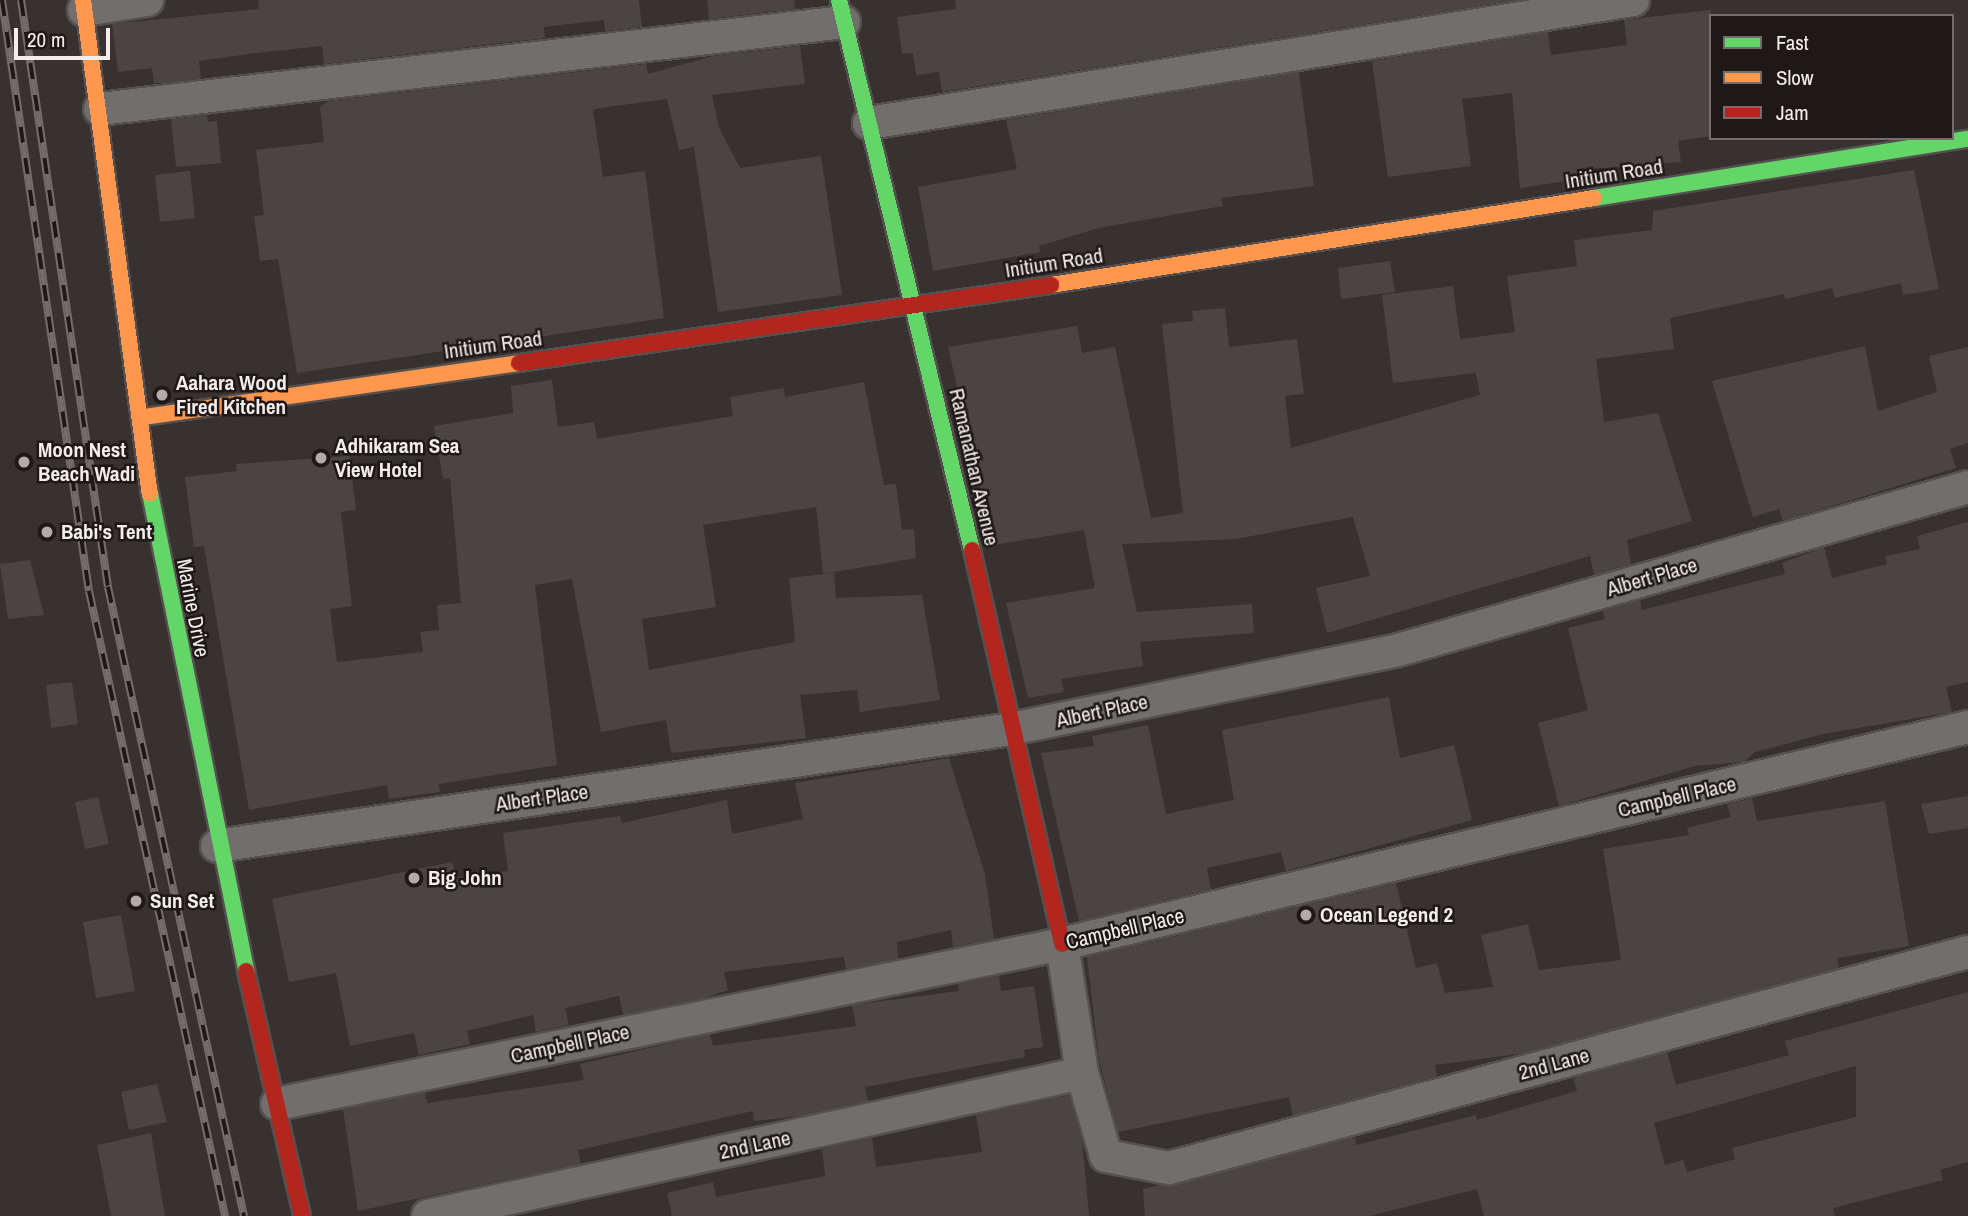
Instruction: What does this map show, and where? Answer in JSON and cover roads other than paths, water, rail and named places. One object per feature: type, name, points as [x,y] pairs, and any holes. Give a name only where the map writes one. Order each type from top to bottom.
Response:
[{"type":"street","points":[[84,5],[147,0]]},
{"type":"street","points":[[869,123],[1633,0]]},
{"type":"street","name":"Marine Drive","points":[[84,5],[144,417],[146,473],[217,846],[302,1216]]},
{"type":"street","points":[[100,110],[841,11]]},
{"type":"street","name":"Ramanathan Avenue","points":[[841,11],[916,306],[1062,944]]},
{"type":"street","name":"Initium Road","points":[[144,417],[916,306],[1968,139]]},
{"type":"street","name":"Albert Place","points":[[217,846],[1011,729],[1395,651],[1968,487]]},
{"type":"street","name":"Campbell Place","points":[[277,1104],[1062,944],[1968,727]]},
{"type":"street","points":[[1062,944],[1082,1073]]},
{"type":"street","name":"2nd Lane","points":[[428,1216],[1082,1073],[1106,1156],[1140,1166],[1169,1168],[1968,952]]},
{"type":"railway","points":[[2,0],[89,591],[225,1216]]},
{"type":"railway","points":[[21,0],[108,587],[244,1216]]},
{"type":"place","name":"Aahara Wood Fired Kitchen","points":[[162,395]]},
{"type":"place","name":"Adhikaram Sea View Hotel","points":[[321,458]]},
{"type":"place","name":"Moon Nest Beach Wadi","points":[[24,462]]},
{"type":"place","name":"Babi's Tent","points":[[47,532]]},
{"type":"place","name":"Big John","points":[[414,878]]},
{"type":"place","name":"Sun Set","points":[[136,901]]},
{"type":"place","name":"Ocean Legend 2","points":[[1306,915]]}]
